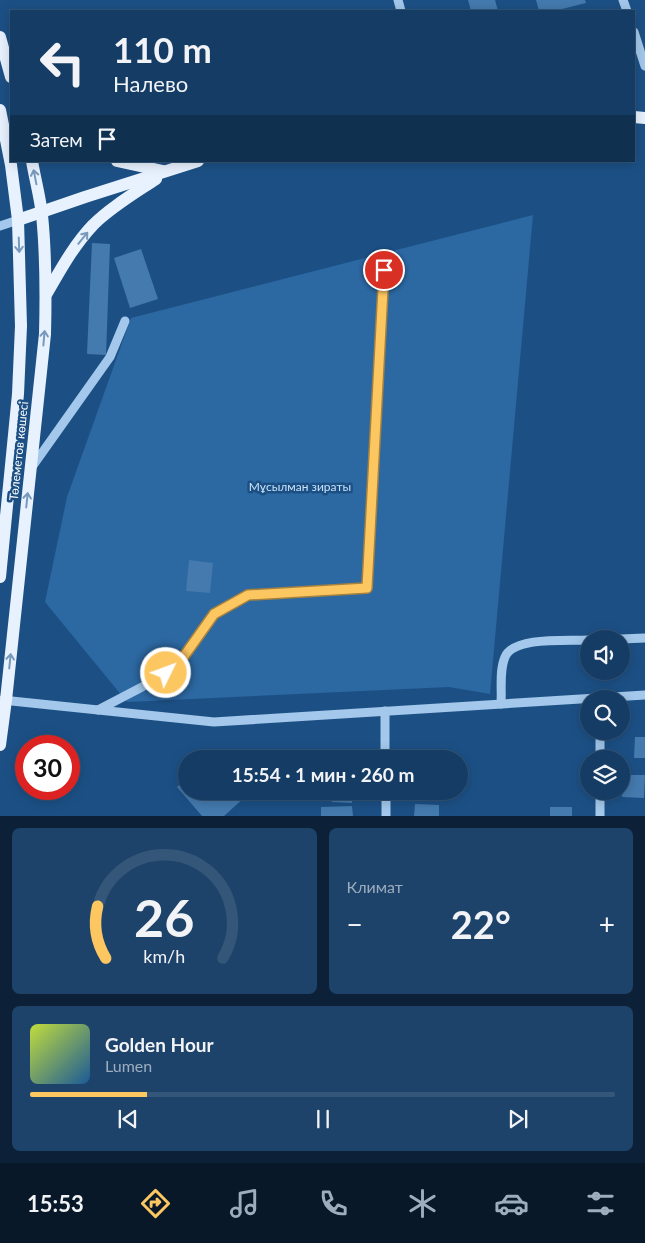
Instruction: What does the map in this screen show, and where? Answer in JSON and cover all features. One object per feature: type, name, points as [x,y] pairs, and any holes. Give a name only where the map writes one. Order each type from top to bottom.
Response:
[{"type":"main road","points":[[0,37],[10,73]]},
{"type":"main road","name":"Төлеметов көшесі","points":[[0,110],[10,160]]},
{"type":"main road","name":"Төлеметов көшесі","points":[[0,576],[5,473],[18,394],[21,326],[18,220],[10,162]]},
{"type":"main road","name":"Төлеметов көшесі","points":[[0,745],[3,700],[45,334],[46,294],[42,213],[32,162]]},
{"type":"main road","points":[[121,162],[166,172]]},
{"type":"main road","points":[[18,220],[195,162]]},
{"type":"main road","points":[[46,294],[70,254],[93,225],[116,206],[166,172]]},
{"type":"street","points":[[635,35],[645,66]]},
{"type":"street","points":[[0,226],[18,220]]},
{"type":"street","points":[[98,710],[177,666],[214,614],[248,595],[367,588],[384,270]]},
{"type":"street","points":[[30,470],[110,357],[125,321]]},
{"type":"street","points":[[630,639],[645,638]]},
{"type":"street","points":[[501,704],[502,669],[505,656],[510,650],[521,644],[531,642],[580,640]]},
{"type":"street","points":[[630,696],[645,695]]},
{"type":"street","points":[[3,700],[214,722],[580,699]]},
{"type":"street","points":[[385,710],[386,750]]},
{"type":"street","points":[[386,800],[386,816]]},
{"type":"street","points":[[600,800],[600,816]]},
{"type":"green space","name":"Мұсылман зираты","points":[[533,215],[490,694],[449,687],[127,702],[45,602],[67,497],[131,318]]},
{"type":"building","points":[[468,0],[495,0],[498,10],[471,10]]},
{"type":"building","points":[[536,0],[585,0],[586,3],[558,10],[539,10]]},
{"type":"building","points":[[92,243],[110,244],[106,355],[87,354]]},
{"type":"building","points":[[141,249],[158,299],[130,308],[114,258]]},
{"type":"building","points":[[189,560],[213,563],[210,593],[186,591]]},
{"type":"building","points":[[635,737],[645,737],[645,758],[634,758]]},
{"type":"building","points":[[630,775],[645,775],[644,798],[630,797]]},
{"type":"building","points":[[188,800],[242,800],[224,816],[202,816]]},
{"type":"building","points":[[332,800],[352,800],[352,803],[332,802]]},
{"type":"building","points":[[415,804],[439,805],[439,816],[414,816]]},
{"type":"building","points":[[352,806],[353,816],[321,816],[321,807]]},
{"type":"building","points":[[550,807],[572,807],[572,816],[550,816]]},
{"type":"route","points":[[166,673],[177,666],[214,614],[248,595],[367,588],[384,270]]}]
